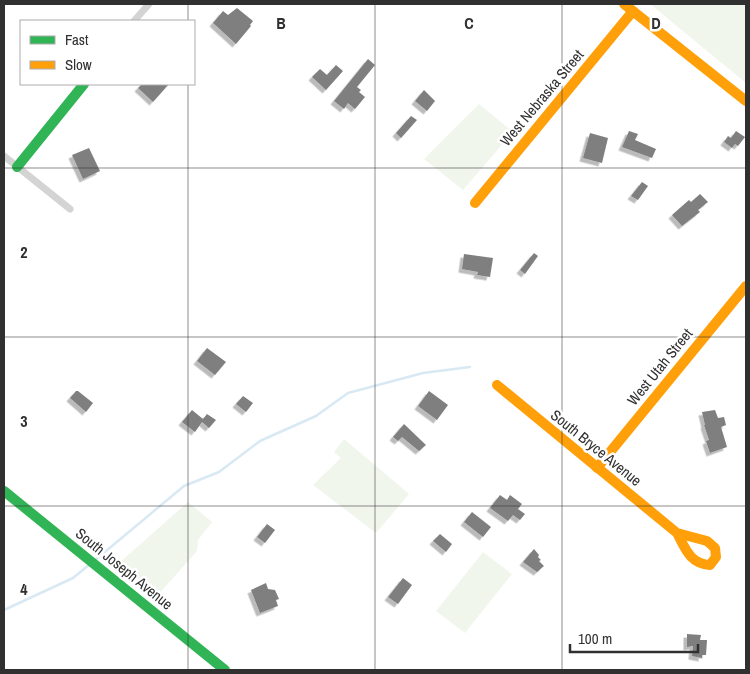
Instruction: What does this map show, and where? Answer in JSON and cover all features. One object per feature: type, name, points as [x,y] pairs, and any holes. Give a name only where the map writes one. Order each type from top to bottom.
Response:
[{"type":"street","points":[[135,20],[148,4]]},
{"type":"street","points":[[624,4],[746,102]]},
{"type":"street","name":"West Nebraska Street","points":[[474,203],[633,11]]},
{"type":"street","points":[[17,167],[83,85]]},
{"type":"street","points":[[4,156],[70,210]]},
{"type":"street","name":"West Utah Street","points":[[597,468],[746,286]]},
{"type":"street","name":"South Bryce Avenue","points":[[497,385],[677,533]]},
{"type":"street","name":"South Joseph Avenue","points":[[4,491],[225,670]]},
{"type":"shaded area","points":[[650,4],[746,4],[746,83]]},
{"type":"shaded area","points":[[479,104],[513,132],[463,190],[424,159]]},
{"type":"shaded area","points":[[344,439],[409,494],[376,533],[313,485],[341,458],[334,452]]},
{"type":"shaded area","points":[[188,502],[212,522],[198,540],[197,551],[157,596],[118,564]]},
{"type":"shaded area","points":[[483,552],[512,574],[465,633],[436,611]]},
{"type":"building","points":[[237,8],[253,21],[236,44],[213,23],[223,11],[228,15]]},
{"type":"building","points":[[368,59],[375,65],[357,87],[361,90],[359,92],[365,97],[355,109],[348,103],[344,109],[334,101]]},
{"type":"building","points":[[336,65],[343,71],[326,90],[312,77],[320,69],[327,75]]},
{"type":"building","points":[[141,85],[168,85],[153,102],[138,88]]},
{"type":"building","points":[[424,90],[435,101],[427,111],[415,101]]},
{"type":"building","points":[[411,116],[417,120],[401,138],[396,133]]},
{"type":"building","points":[[629,131],[638,134],[635,140],[656,149],[652,158],[622,147]]},
{"type":"building","points":[[736,131],[745,137],[738,146],[735,144],[732,148],[724,142],[728,136],[731,138]]},
{"type":"building","points":[[590,133],[608,138],[602,163],[583,158]]},
{"type":"building","points":[[89,148],[100,171],[83,179],[72,155]]},
{"type":"building","points":[[642,182],[648,186],[638,200],[631,196]]},
{"type":"building","points":[[700,194],[708,202],[698,210],[700,212],[682,226],[672,215],[689,200],[691,202]]},
{"type":"building","points":[[534,253],[538,256],[525,274],[520,270]]},
{"type":"building","points":[[464,254],[493,258],[490,277],[477,275],[478,272],[462,269]]},
{"type":"building","points":[[207,348],[226,362],[215,375],[197,361]]},
{"type":"building","points":[[76,391],[93,403],[86,412],[70,398]]},
{"type":"building","points":[[429,391],[448,405],[437,420],[418,406]]},
{"type":"building","points":[[243,396],[253,403],[246,412],[236,404]]},
{"type":"building","points":[[192,410],[203,419],[207,414],[216,420],[209,428],[202,422],[195,432],[182,422]]},
{"type":"building","points":[[715,410],[718,418],[724,417],[726,425],[721,427],[727,447],[710,453],[706,441],[709,440],[702,412]]},
{"type":"building","points":[[404,424],[426,445],[419,451],[402,437],[398,441],[393,437]]},
{"type":"building","points":[[500,495],[507,500],[510,495],[522,504],[518,509],[525,514],[520,520],[513,515],[508,521],[490,508]]},
{"type":"building","points":[[472,512],[491,527],[483,537],[464,522]]},
{"type":"building","points":[[267,524],[275,530],[265,543],[257,537]]},
{"type":"building","points":[[440,534],[452,544],[446,552],[433,541]]},
{"type":"building","points":[[534,549],[539,555],[538,557],[541,560],[539,561],[544,566],[537,572],[523,562]]},
{"type":"building","points":[[403,578],[412,585],[398,604],[388,597]]},
{"type":"building","points":[[266,583],[268,589],[275,590],[279,599],[276,600],[278,606],[260,613],[251,590]]},
{"type":"building","points":[[687,634],[701,635],[700,640],[707,640],[706,655],[702,655],[702,658],[692,656],[693,646],[687,647]]},
{"type":"waterway","points":[[94,561],[184,486],[219,472],[260,441],[316,416],[348,393],[423,373],[470,367]]},
{"type":"waterway","points":[[4,610],[73,578],[90,564]]},
{"type":"traffic: fast","points":[[17,167],[83,85]]},
{"type":"traffic: fast","points":[[4,491],[225,670]]},
{"type":"traffic: slow","points":[[624,4],[746,101]]},
{"type":"traffic: slow","points":[[475,203],[633,11]]},
{"type":"traffic: slow","points":[[597,468],[746,286]]},
{"type":"traffic: slow","points":[[497,385],[677,533],[693,558],[698,562],[710,565],[716,557],[715,548],[707,541],[677,533]]}]
